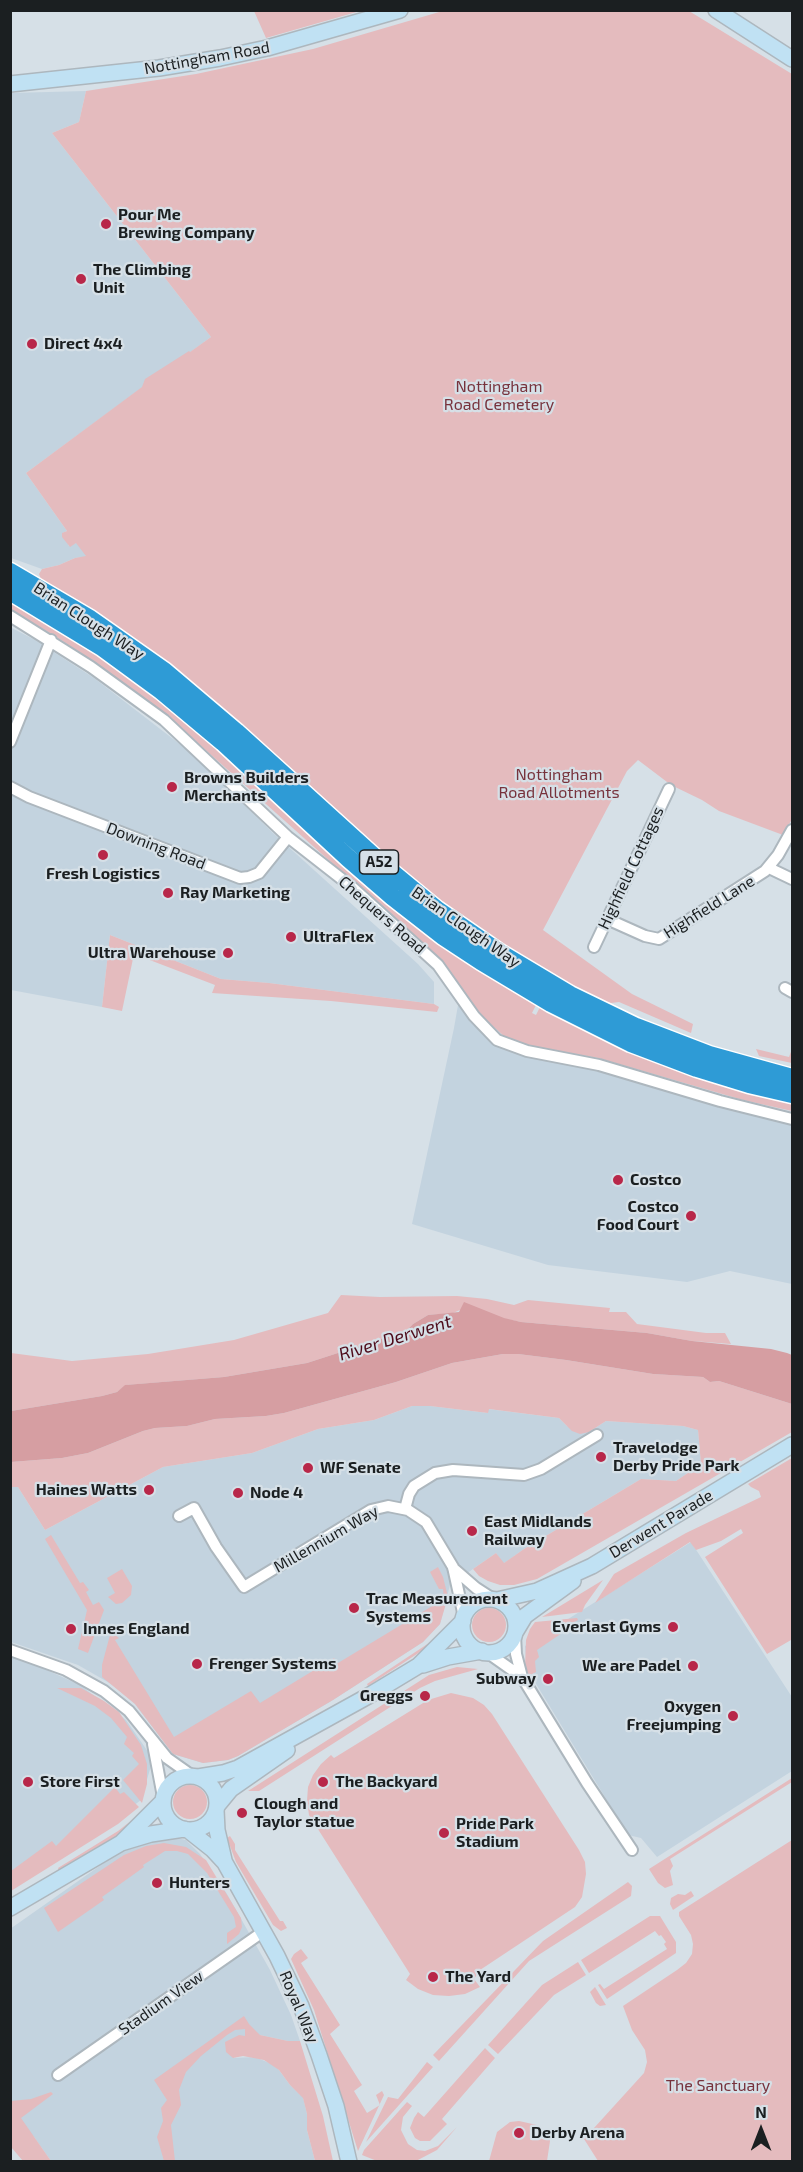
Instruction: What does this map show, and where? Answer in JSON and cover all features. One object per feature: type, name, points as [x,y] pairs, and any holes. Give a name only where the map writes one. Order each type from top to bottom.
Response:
[{"type":"highway","name":"Brian Clough Way","points":[[10,572],[90,619],[164,671],[236,732],[393,874],[437,910],[498,952],[570,995],[636,1027],[709,1054],[792,1078]]},
{"type":"highway","name":"Brian Clough Way","points":[[10,591],[102,647],[162,691],[223,742],[393,897],[481,962],[551,1003],[624,1040],[697,1068],[792,1095]]},
{"type":"street","name":"Nottingham Road","points":[[10,84],[159,68],[220,58],[267,48],[400,10]]},
{"type":"street","points":[[716,10],[792,59]]},
{"type":"street","name":"Chequers Road","points":[[10,616],[51,640],[128,692],[164,720],[288,837],[352,887],[438,965],[474,1016],[489,1029],[489,1033],[497,1040],[527,1051],[592,1063],[720,1101],[792,1119]]},
{"type":"street","points":[[10,742],[51,640]]},
{"type":"street","name":"Downing Road","points":[[10,787],[29,797],[240,878],[249,878],[259,873],[288,837]]},
{"type":"street","name":"Highfield Cottages","points":[[594,947],[669,789]]},
{"type":"street","name":"Highfield Lane","points":[[607,919],[645,936],[658,939],[769,868],[792,830]]},
{"type":"street","points":[[769,868],[792,879]]},
{"type":"street","points":[[597,1435],[541,1468],[524,1475],[453,1470],[435,1473],[414,1486],[405,1509],[416,1513],[426,1522],[453,1568],[476,1588],[504,1603],[512,1612],[516,1619],[516,1654],[522,1677],[587,1783],[632,1850]]},
{"type":"street","name":"Derwent Parade","points":[[495,1599],[537,1591],[592,1566],[792,1445]]},
{"type":"street","name":"Millennium Way","points":[[179,1516],[194,1508],[216,1547],[244,1587],[371,1510],[388,1506],[405,1509]]},
{"type":"street","name":"Derwent Parade","points":[[515,1633],[525,1616],[592,1566]]},
{"type":"street","points":[[453,1568],[466,1639],[471,1646],[485,1652],[522,1677]]},
{"type":"street","points":[[418,1666],[463,1619],[468,1609],[483,1599],[495,1599]]},
{"type":"street","points":[[121,1843],[163,1799],[173,1781],[183,1776],[223,1773],[238,1768],[315,1727],[418,1666],[448,1657],[503,1649],[515,1633]]},
{"type":"street","points":[[10,1650],[66,1670],[104,1691],[129,1711],[153,1743],[172,1763],[208,1782],[217,1798],[217,1808]]},
{"type":"street","points":[[10,1908],[121,1843],[151,1834],[206,1825],[231,1790],[281,1755],[315,1727]]},
{"type":"street","points":[[153,1743],[164,1812],[168,1819],[177,1826],[186,1829]]},
{"type":"street","name":"Royal Way","points":[[217,1808],[217,1830],[225,1863]]},
{"type":"street","name":"Royal Way","points":[[186,1829],[212,1849],[225,1863],[292,1986],[333,2098],[349,2162]]},
{"type":"street","name":"Stadium View","points":[[58,2075],[264,1931]]},
{"type":"shaded area","points":[[86,91],[79,122],[52,133],[211,337],[26,473],[67,531],[63,533],[69,546],[82,540],[94,556],[75,558],[42,569],[11,558],[11,93]]},
{"type":"shaded area","points":[[10,627],[35,640],[94,678],[190,752],[273,833],[418,964],[434,982],[434,1004],[221,979],[110,935],[102,1007],[11,990]]},
{"type":"shaded area","points":[[461,988],[475,1010],[514,1043],[792,1116],[792,1284],[730,1271],[687,1282],[548,1265],[412,1224]]},
{"type":"shaded area","points":[[412,1406],[488,1413],[488,1409],[559,1418],[567,1426],[589,1432],[606,1421],[683,1426],[698,1430],[701,1464],[676,1481],[641,1479],[503,1564],[496,1553],[450,1585],[440,1624],[423,1642],[333,1700],[228,1760],[203,1763],[173,1754],[135,1704],[113,1685],[78,1665],[11,1642],[11,1487],[18,1487],[45,1530],[163,1467],[252,1453],[318,1429],[374,1420]]},
{"type":"shaded area","points":[[691,1542],[792,1697],[792,1771],[657,1857],[641,1838],[628,1835],[527,1669],[525,1646]]},
{"type":"shaded area","points":[[11,1654],[80,1685],[126,1720],[153,1759],[141,1800],[93,1836],[11,1889]]},
{"type":"shaded area","points":[[173,1837],[186,1840],[200,1854],[227,1894],[270,1970],[291,2015],[300,2041],[260,2035],[233,2058],[255,2057],[272,2064],[303,2097],[307,2114],[307,2130],[315,2161],[51,2161],[34,2137],[11,2117],[10,1929],[128,1846]]},
{"type":"green space","name":"Nottingham Road Cemetery","points":[[446,10],[689,11],[792,74],[792,819],[783,835],[719,811],[671,785],[638,760],[627,771],[543,930],[632,994],[693,1024],[691,1033],[619,1002],[611,1003],[592,998],[515,956],[458,918],[63,592],[41,579],[39,574],[42,569],[86,556],[76,543],[70,547],[62,537],[62,533],[67,531],[26,473],[142,387],[145,379],[211,337],[52,133],[79,122],[86,91],[196,74],[313,49]]},
{"type":"green space","points":[[254,11],[360,11],[266,38]]},
{"type":"green space","points":[[10,600],[42,617],[127,675],[205,736],[403,916],[463,960],[536,1005],[532,1013],[536,1015],[540,1007],[592,1034],[660,1063],[792,1103],[792,1111],[743,1100],[598,1058],[514,1043],[506,1038],[475,1010],[352,881],[181,728],[100,666],[11,610]]},
{"type":"green space","points":[[110,935],[221,979],[434,1004],[439,1007],[437,1012],[331,1001],[212,993],[215,985],[134,954],[122,1011],[102,1007]]},
{"type":"green space","points":[[756,1049],[789,1057],[792,1049],[792,1063],[759,1056]]},
{"type":"green space","points":[[341,1295],[457,1296],[514,1305],[528,1300],[610,1308],[609,1312],[626,1312],[637,1324],[706,1333],[725,1333],[731,1344],[692,1341],[647,1333],[521,1322],[460,1310],[453,1313],[428,1315],[406,1331],[307,1363],[224,1377],[126,1385],[117,1392],[102,1396],[11,1411],[11,1353],[72,1361],[148,1354],[234,1340],[328,1313]]},
{"type":"green space","points":[[503,1354],[566,1360],[653,1374],[703,1377],[710,1382],[719,1381],[792,1404],[792,1432],[537,1579],[514,1585],[500,1585],[488,1581],[473,1569],[496,1553],[504,1563],[641,1479],[676,1481],[701,1464],[698,1430],[683,1426],[606,1421],[589,1432],[580,1434],[572,1431],[559,1418],[489,1409],[488,1413],[412,1406],[374,1420],[318,1429],[252,1453],[163,1467],[45,1530],[18,1487],[11,1487],[11,1462],[62,1458],[88,1453],[155,1428],[187,1426],[215,1419],[284,1413],[396,1382],[452,1363]]},
{"type":"green space","points":[[792,1458],[792,1642],[791,1640],[767,1654],[705,1557],[743,1533],[741,1529],[721,1541],[696,1550],[690,1542],[595,1603],[614,1574],[686,1533],[761,1497],[759,1491],[748,1484]]},
{"type":"green space","points":[[51,1535],[80,1583],[83,1582],[89,1590],[86,1592],[93,1605],[99,1602],[104,1610],[88,1653],[78,1649],[87,1610],[45,1539]]},
{"type":"green space","points":[[438,1567],[448,1597],[440,1624],[423,1642],[333,1700],[228,1760],[203,1763],[173,1754],[135,1704],[102,1677],[102,1665],[110,1635],[114,1634],[119,1638],[115,1640],[174,1737],[251,1691],[260,1703],[334,1658],[338,1663],[444,1599],[443,1589],[439,1589],[430,1572]]},
{"type":"green space","points":[[122,1569],[132,1586],[131,1595],[122,1603],[116,1604],[108,1597],[115,1593],[107,1578]]},
{"type":"green space","points":[[603,1580],[582,1612],[542,1617]]},
{"type":"green space","points":[[489,1608],[501,1613],[506,1625],[501,1637],[489,1642],[477,1637],[472,1625],[477,1613]]},
{"type":"green space","points":[[577,1618],[574,1625],[537,1650],[539,1657],[535,1661],[536,1672],[527,1674],[525,1668],[526,1640],[535,1622]]},
{"type":"green space","points":[[435,1639],[420,1652],[368,1686],[367,1684]]},
{"type":"green space","points":[[457,1667],[478,1669],[435,1681],[420,1688],[259,1791],[248,1791],[429,1675]]},
{"type":"green space","points":[[57,1688],[81,1688],[119,1712],[141,1745],[147,1764],[147,1784],[142,1803],[123,1780],[139,1764],[132,1756],[134,1753],[124,1744],[127,1737],[111,1718],[95,1706]]},
{"type":"green space","name":"Pride Park Stadium","points":[[451,1693],[473,1698],[492,1714],[579,1850],[585,1862],[586,1874],[582,1897],[575,1907],[480,1970],[474,1979],[480,1987],[465,1994],[449,1996],[433,1995],[418,1989],[406,1980],[410,1974],[309,1815],[307,1801],[308,1787],[313,1775],[331,1755],[334,1758],[428,1700]]},
{"type":"green space","points":[[792,1778],[792,1782],[670,1859],[673,1866],[670,1871],[673,1885],[665,1888],[658,1883],[649,1869]]},
{"type":"green space","points":[[190,1785],[202,1790],[207,1802],[202,1814],[190,1819],[178,1814],[173,1802],[178,1790]]},
{"type":"green space","points":[[115,1787],[120,1794],[124,1792],[139,1807],[118,1824],[11,1891],[11,1871],[52,1841],[56,1846]]},
{"type":"green space","points":[[138,1817],[117,1836],[59,1871],[58,1868],[118,1831]]},
{"type":"green space","points":[[230,1836],[235,1844],[235,1850],[280,1921],[283,1921],[287,1928],[281,1931],[273,1925],[236,1862],[227,1838]]},
{"type":"green space","name":"The Sanctuary","points":[[792,1840],[792,2161],[598,2161],[584,2139],[644,2073],[647,2062],[645,2050],[632,2030],[623,2006],[677,1970],[692,1954],[691,1935],[679,1916],[679,1912]]},
{"type":"green space","points":[[164,1843],[186,1847],[206,1860],[241,1918],[242,1927],[239,1934],[227,1944],[227,1933],[236,1927],[234,1917],[207,1873],[188,1854],[177,1851],[165,1851],[143,1865],[144,1867],[102,1897],[104,1900],[58,1932],[44,1908],[124,1855],[146,1846]]},
{"type":"green space","points":[[628,1882],[632,1886],[631,1896],[529,1961],[439,2061],[433,2055],[543,1941]]},
{"type":"green space","points":[[691,1891],[694,1896],[673,1910],[670,1904],[671,1898]]},
{"type":"green space","points":[[650,1916],[660,1916],[676,1942],[676,1953],[607,1999],[598,1985],[600,1984],[604,1989],[667,1949],[664,1944],[666,1942],[655,1931],[589,1973],[581,1960]]},
{"type":"green space","points":[[301,1949],[308,1958],[301,1963],[340,2025],[330,2034],[362,2085],[354,2091],[367,2113],[379,2106],[358,2151],[314,2010],[291,1959]]},
{"type":"green space","points":[[578,1962],[586,1975],[554,1995],[498,2054],[488,2045],[542,1985]]},
{"type":"green space","points":[[595,1987],[606,2005],[600,2006],[596,2003],[590,1992]]},
{"type":"green space","points":[[244,2016],[260,2035],[300,2041],[323,2116],[333,2161],[315,2161],[307,2130],[307,2114],[303,2098],[279,2070],[264,2060],[243,2056],[233,2058],[226,2052],[225,2042],[239,2035],[245,2036],[245,2029],[235,2030],[227,2035],[201,2056],[186,2072],[179,2090],[181,2105],[171,2125],[175,2161],[164,2161],[157,2137],[163,2121],[161,2108],[167,2100],[154,2080]]},
{"type":"green space","points":[[485,2048],[495,2058],[442,2119],[447,2124],[430,2141],[420,2141],[415,2138],[410,2128],[418,2112],[424,2117]]},
{"type":"green space","points":[[427,2062],[433,2067],[366,2142],[388,2097],[398,2099]]},
{"type":"green space","points":[[382,2091],[384,2095],[380,2104],[376,2095]]},
{"type":"green space","points":[[51,2092],[53,2094],[21,2118],[51,2161],[23,2161],[11,2147],[11,2101],[31,2099]]},
{"type":"green space","points":[[407,2102],[412,2106],[403,2117],[401,2130],[408,2144],[417,2150],[425,2151],[438,2146],[457,2127],[437,2150],[416,2161],[377,2161],[362,2155],[364,2150]]},
{"type":"green space","points":[[519,2121],[537,2125],[547,2133],[550,2141],[547,2161],[489,2161],[497,2132],[510,2122]]},
{"type":"water","name":"River Derwent","points":[[464,1302],[504,1318],[521,1322],[647,1333],[787,1353],[792,1355],[792,1404],[719,1381],[710,1382],[703,1377],[653,1374],[566,1360],[503,1354],[452,1363],[396,1382],[284,1413],[215,1419],[187,1426],[155,1428],[88,1453],[62,1458],[11,1462],[11,1411],[102,1396],[117,1392],[125,1385],[224,1377],[307,1363],[406,1331],[428,1315],[459,1312]]},
{"type":"place","name":"Pour Me Brewing Company","points":[[106,224]]},
{"type":"place","name":"The Climbing Unit","points":[[81,279]]},
{"type":"place","name":"Direct 4x4","points":[[32,344]]},
{"type":"place","name":"Browns Builders Merchants","points":[[172,787]]},
{"type":"place","name":"Fresh Logistics","points":[[103,855]]},
{"type":"place","name":"Ray Marketing","points":[[168,893]]},
{"type":"place","name":"UltraFlex","points":[[291,937]]},
{"type":"place","name":"Ultra Warehouse","points":[[228,953]]},
{"type":"place","name":"Costco","points":[[618,1180]]},
{"type":"place","name":"Costco Food Court","points":[[691,1216]]},
{"type":"place","name":"Travelodge Derby Pride Park","points":[[601,1457]]},
{"type":"place","name":"WF Senate","points":[[308,1468]]},
{"type":"place","name":"Haines Watts","points":[[149,1490]]},
{"type":"place","name":"Node 4","points":[[238,1493]]},
{"type":"place","name":"East Midlands Railway","points":[[472,1531]]},
{"type":"place","name":"Trac Measurement Systems","points":[[354,1608]]},
{"type":"place","name":"Everlast Gyms","points":[[673,1627]]},
{"type":"place","name":"Innes England","points":[[71,1629]]},
{"type":"place","name":"Frenger Systems","points":[[197,1664]]},
{"type":"place","name":"We are Padel","points":[[693,1666]]},
{"type":"place","name":"Subway","points":[[548,1679]]},
{"type":"place","name":"Greggs","points":[[425,1696]]},
{"type":"place","name":"Oxygen Freejumping","points":[[733,1716]]},
{"type":"place","name":"Store First","points":[[28,1782]]},
{"type":"place","name":"The Backyard","points":[[323,1782]]},
{"type":"place","name":"Clough and Taylor statue","points":[[242,1813]]},
{"type":"place","name":"Pride Park Stadium","points":[[444,1833]]},
{"type":"place","name":"Hunters","points":[[157,1883]]},
{"type":"place","name":"The Yard","points":[[433,1977]]},
{"type":"place","name":"Derby Arena","points":[[519,2133]]},
{"type":"park label","name":"Nottingham Road Allotments","points":[[559,784]]}]
